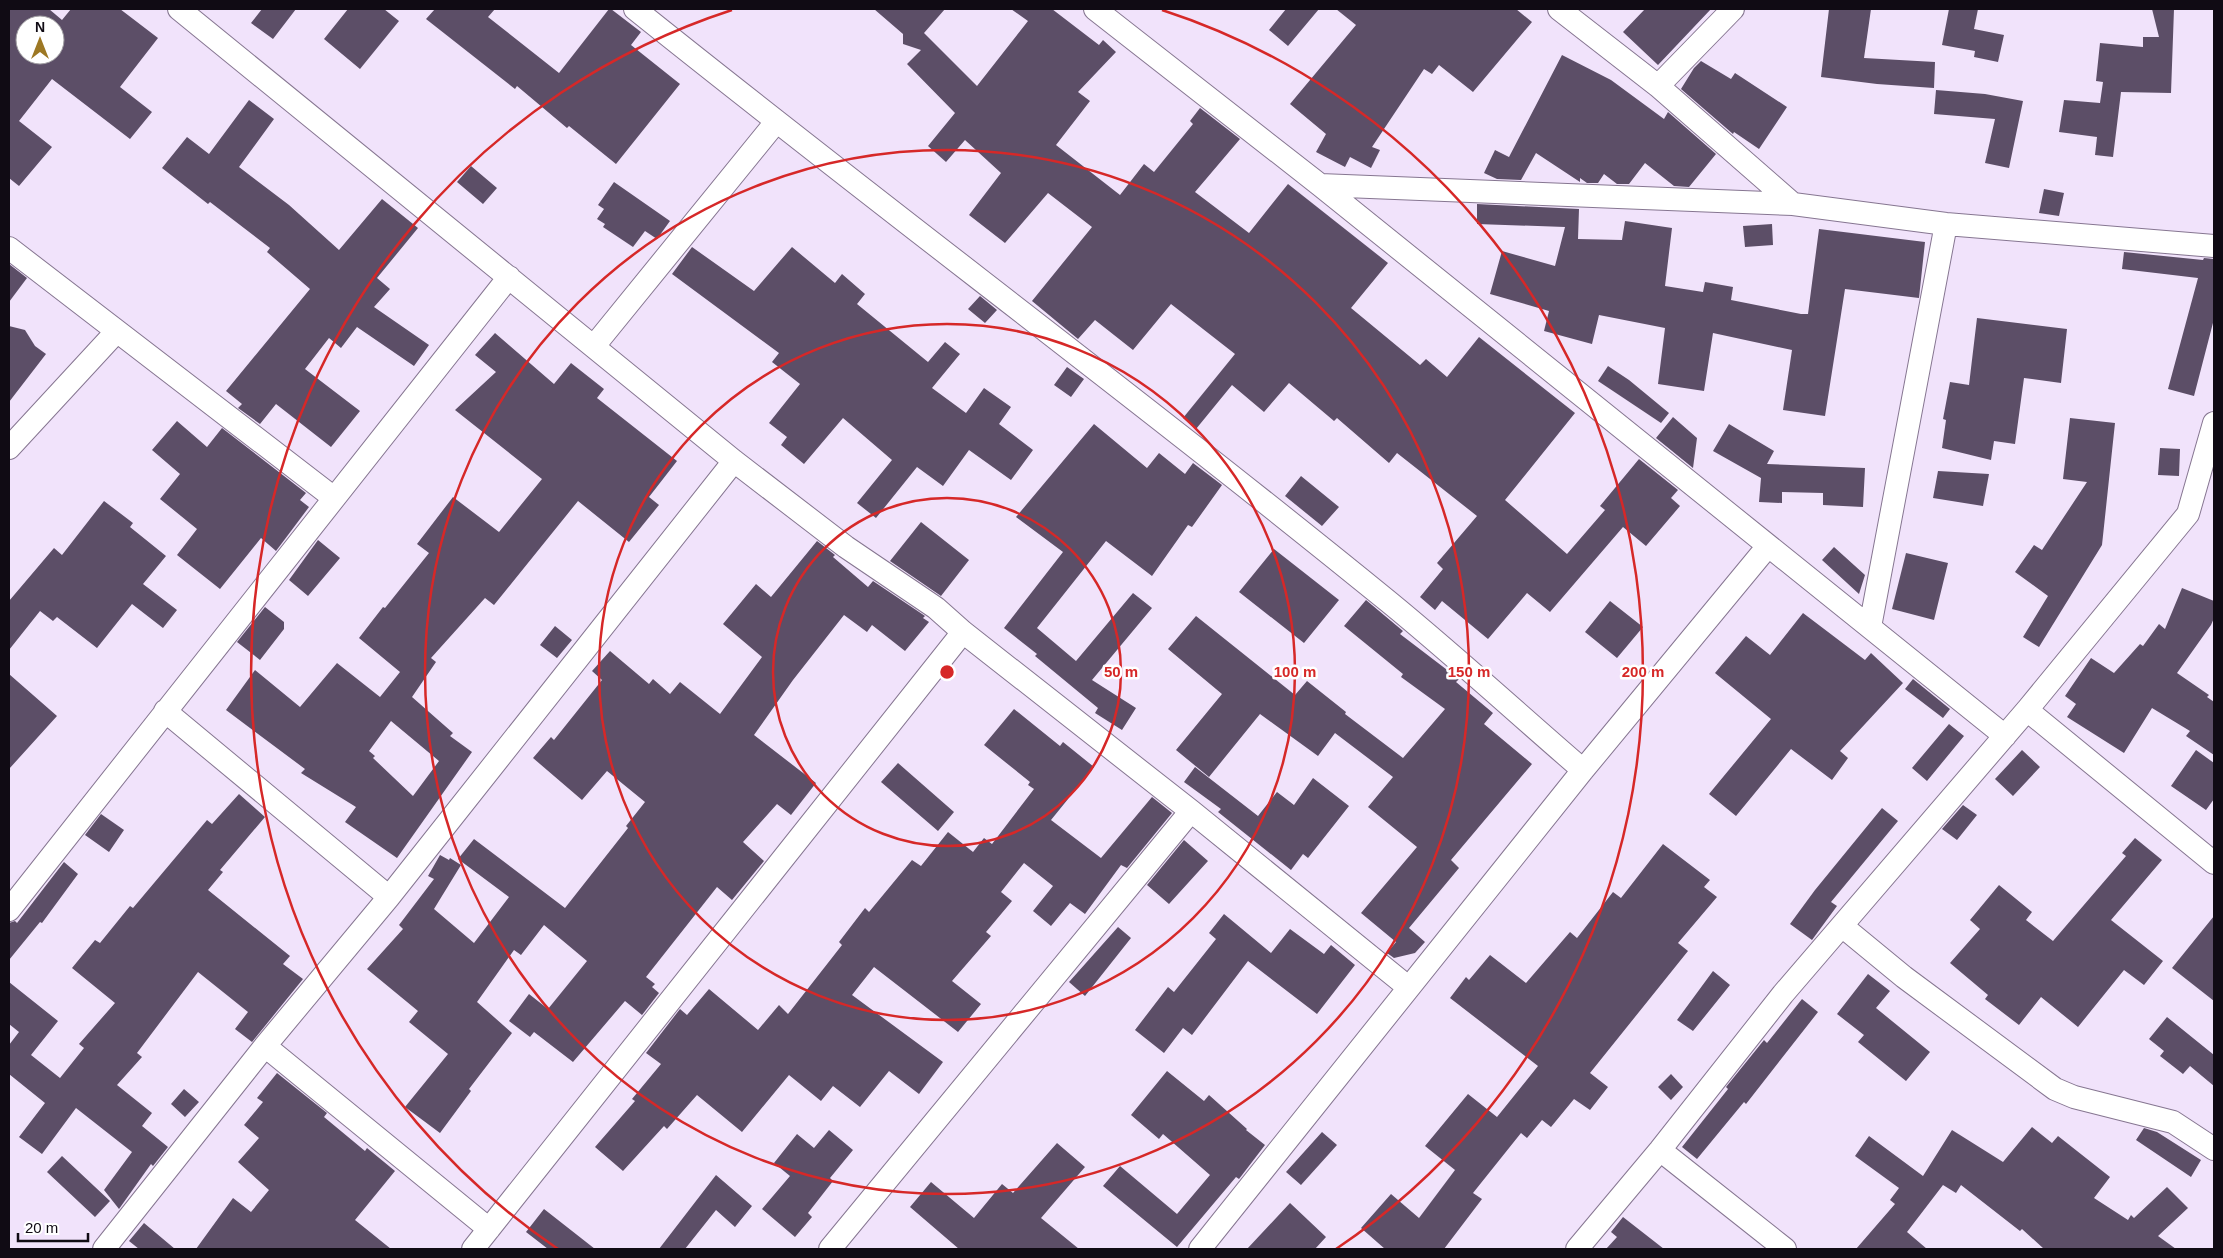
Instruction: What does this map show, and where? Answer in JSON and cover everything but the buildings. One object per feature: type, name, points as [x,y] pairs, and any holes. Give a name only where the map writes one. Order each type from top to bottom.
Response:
[{"type":"street","points":[[180,9],[734,461],[846,547],[936,608],[963,632],[1191,811],[1408,987]]},
{"type":"street","points":[[635,9],[776,122],[1083,359],[1392,604],[1583,770]]},
{"type":"street","points":[[1095,9],[1320,185],[2005,736]]},
{"type":"street","points":[[1559,9],[1658,86],[1793,204]]},
{"type":"street","points":[[1658,86],[1733,9]]},
{"type":"street","points":[[594,346],[776,122]]},
{"type":"street","points":[[1320,185],[1793,204],[1946,224],[2214,246]]},
{"type":"street","points":[[1870,627],[1946,224]]},
{"type":"street","points":[[9,248],[334,498]]},
{"type":"street","points":[[9,910],[509,278]]},
{"type":"street","points":[[9,448],[116,331]]},
{"type":"street","points":[[1577,1249],[1660,1150],[1783,994],[2027,710],[2188,514],[2214,423]]},
{"type":"street","points":[[104,1249],[265,1046],[389,897],[734,461]]},
{"type":"street","points":[[1200,1249],[1583,770],[1768,546]]},
{"type":"street","points":[[473,1249],[963,632]]},
{"type":"street","points":[[2027,710],[2214,863]]},
{"type":"street","points":[[165,711],[389,897]]},
{"type":"street","points":[[830,1249],[1191,811]]},
{"type":"street","points":[[1842,926],[1904,977],[2055,1088],[2074,1097],[2173,1122],[2214,1149]]},
{"type":"street","points":[[265,1046],[489,1229]]},
{"type":"street","points":[[1660,1150],[1785,1249]]}]
